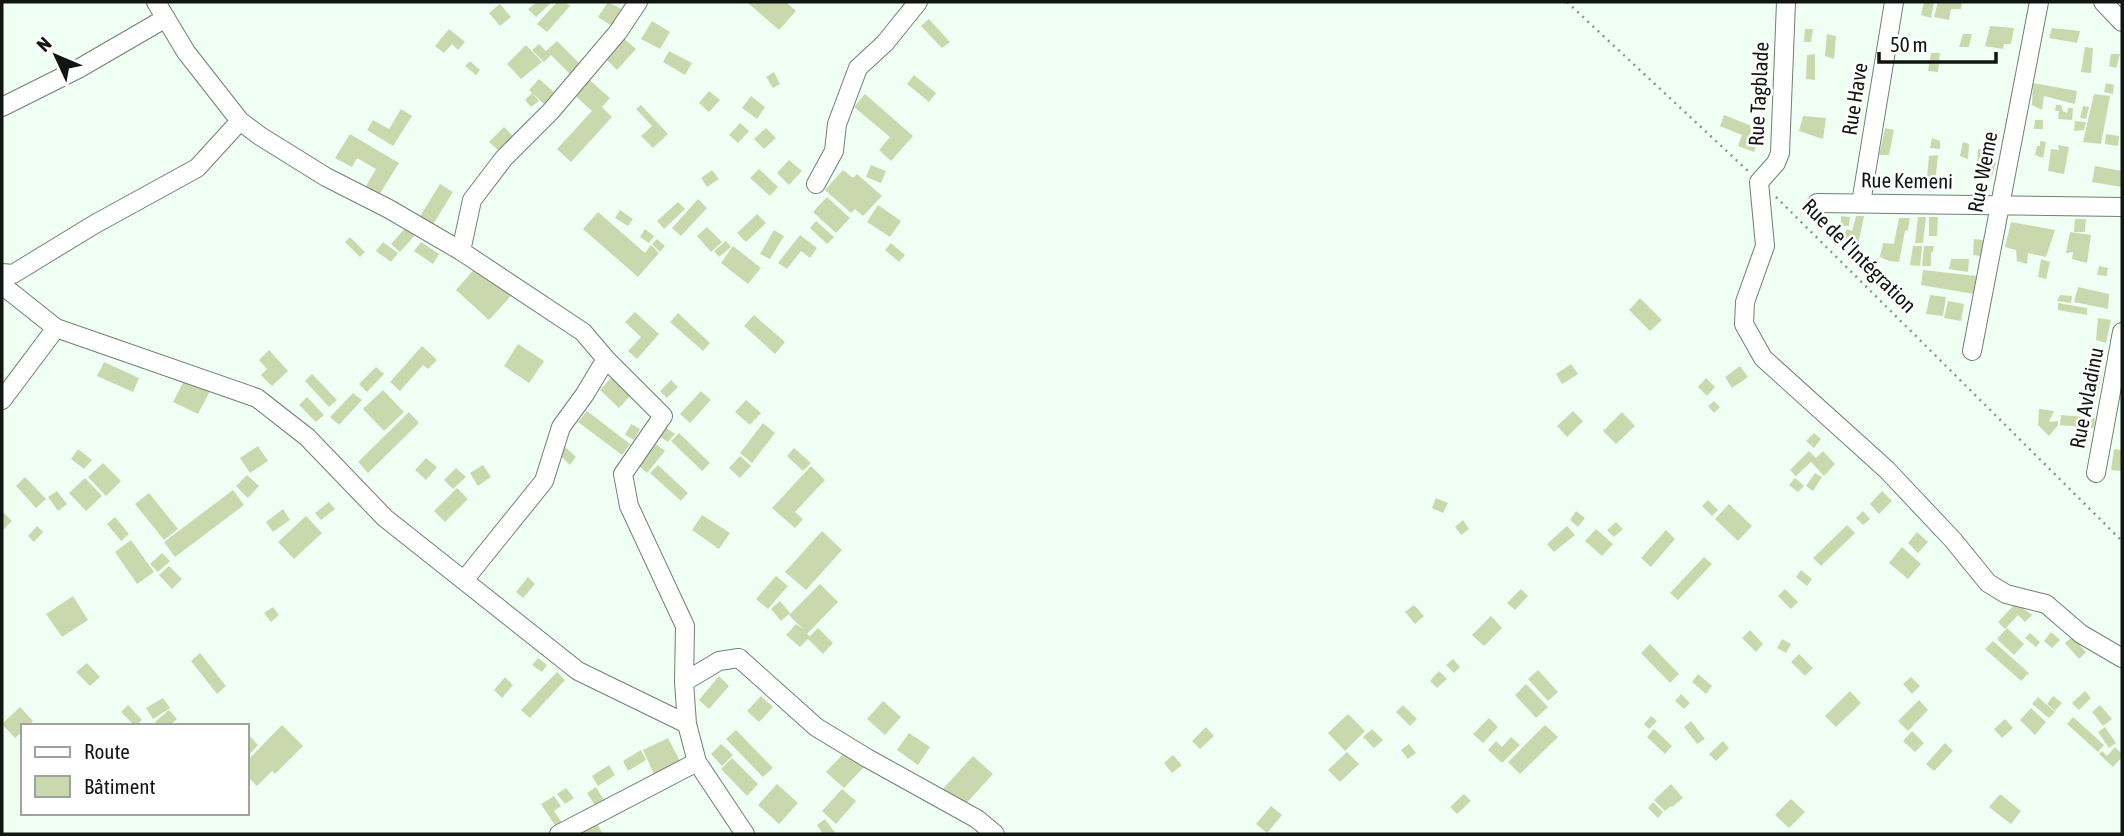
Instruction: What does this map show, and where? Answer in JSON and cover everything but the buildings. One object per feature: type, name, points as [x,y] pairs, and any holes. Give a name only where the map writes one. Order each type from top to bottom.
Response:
[{"type":"street","points":[[156,2],[186,52],[240,121],[326,177],[390,209],[461,251],[583,332],[663,416],[624,474],[629,506],[685,626],[684,682],[687,724],[697,762],[745,834]]},
{"type":"street","points":[[461,251],[472,200],[504,158],[560,101],[618,32],[638,2]]},
{"type":"street","points":[[816,184],[834,151],[836,124],[858,68],[885,43],[918,2]]},
{"type":"street","name":"Rue Tagblade","points":[[1759,182],[1780,153],[1786,2]]},
{"type":"street","name":"Rue Have","points":[[1861,203],[1894,2]]},
{"type":"street","name":"Rue Weme","points":[[1972,351],[2039,2]]},
{"type":"street","points":[[2103,2],[2122,22]]},
{"type":"street","points":[[2,107],[78,69],[166,18]]},
{"type":"street","points":[[2,274],[13,274],[95,224],[197,168],[240,121]]},
{"type":"street","points":[[1759,182],[1765,246],[1745,302],[1744,324],[1763,358],[1887,470],[1953,540],[1988,583],[2006,594],[2046,604],[2081,634],[2122,658]]},
{"type":"street","name":"Rue Kemeni","points":[[1816,202],[2122,207]]},
{"type":"street","points":[[2,285],[56,328],[257,398],[307,438],[384,518],[578,671],[687,724]]},
{"type":"street","points":[[2,400],[56,328]]},
{"type":"street","name":"Rue Avladinu","points":[[2096,473],[2122,332]]},
{"type":"street","points":[[464,579],[544,481],[561,426],[606,359]]},
{"type":"street","points":[[684,682],[719,661],[739,659],[816,727],[977,820],[995,834]]},
{"type":"street","points":[[559,834],[697,762]]},
{"type":"path","name":"Rue de l'Intégration","points":[[1567,2],[1798,217],[2122,541]]}]
